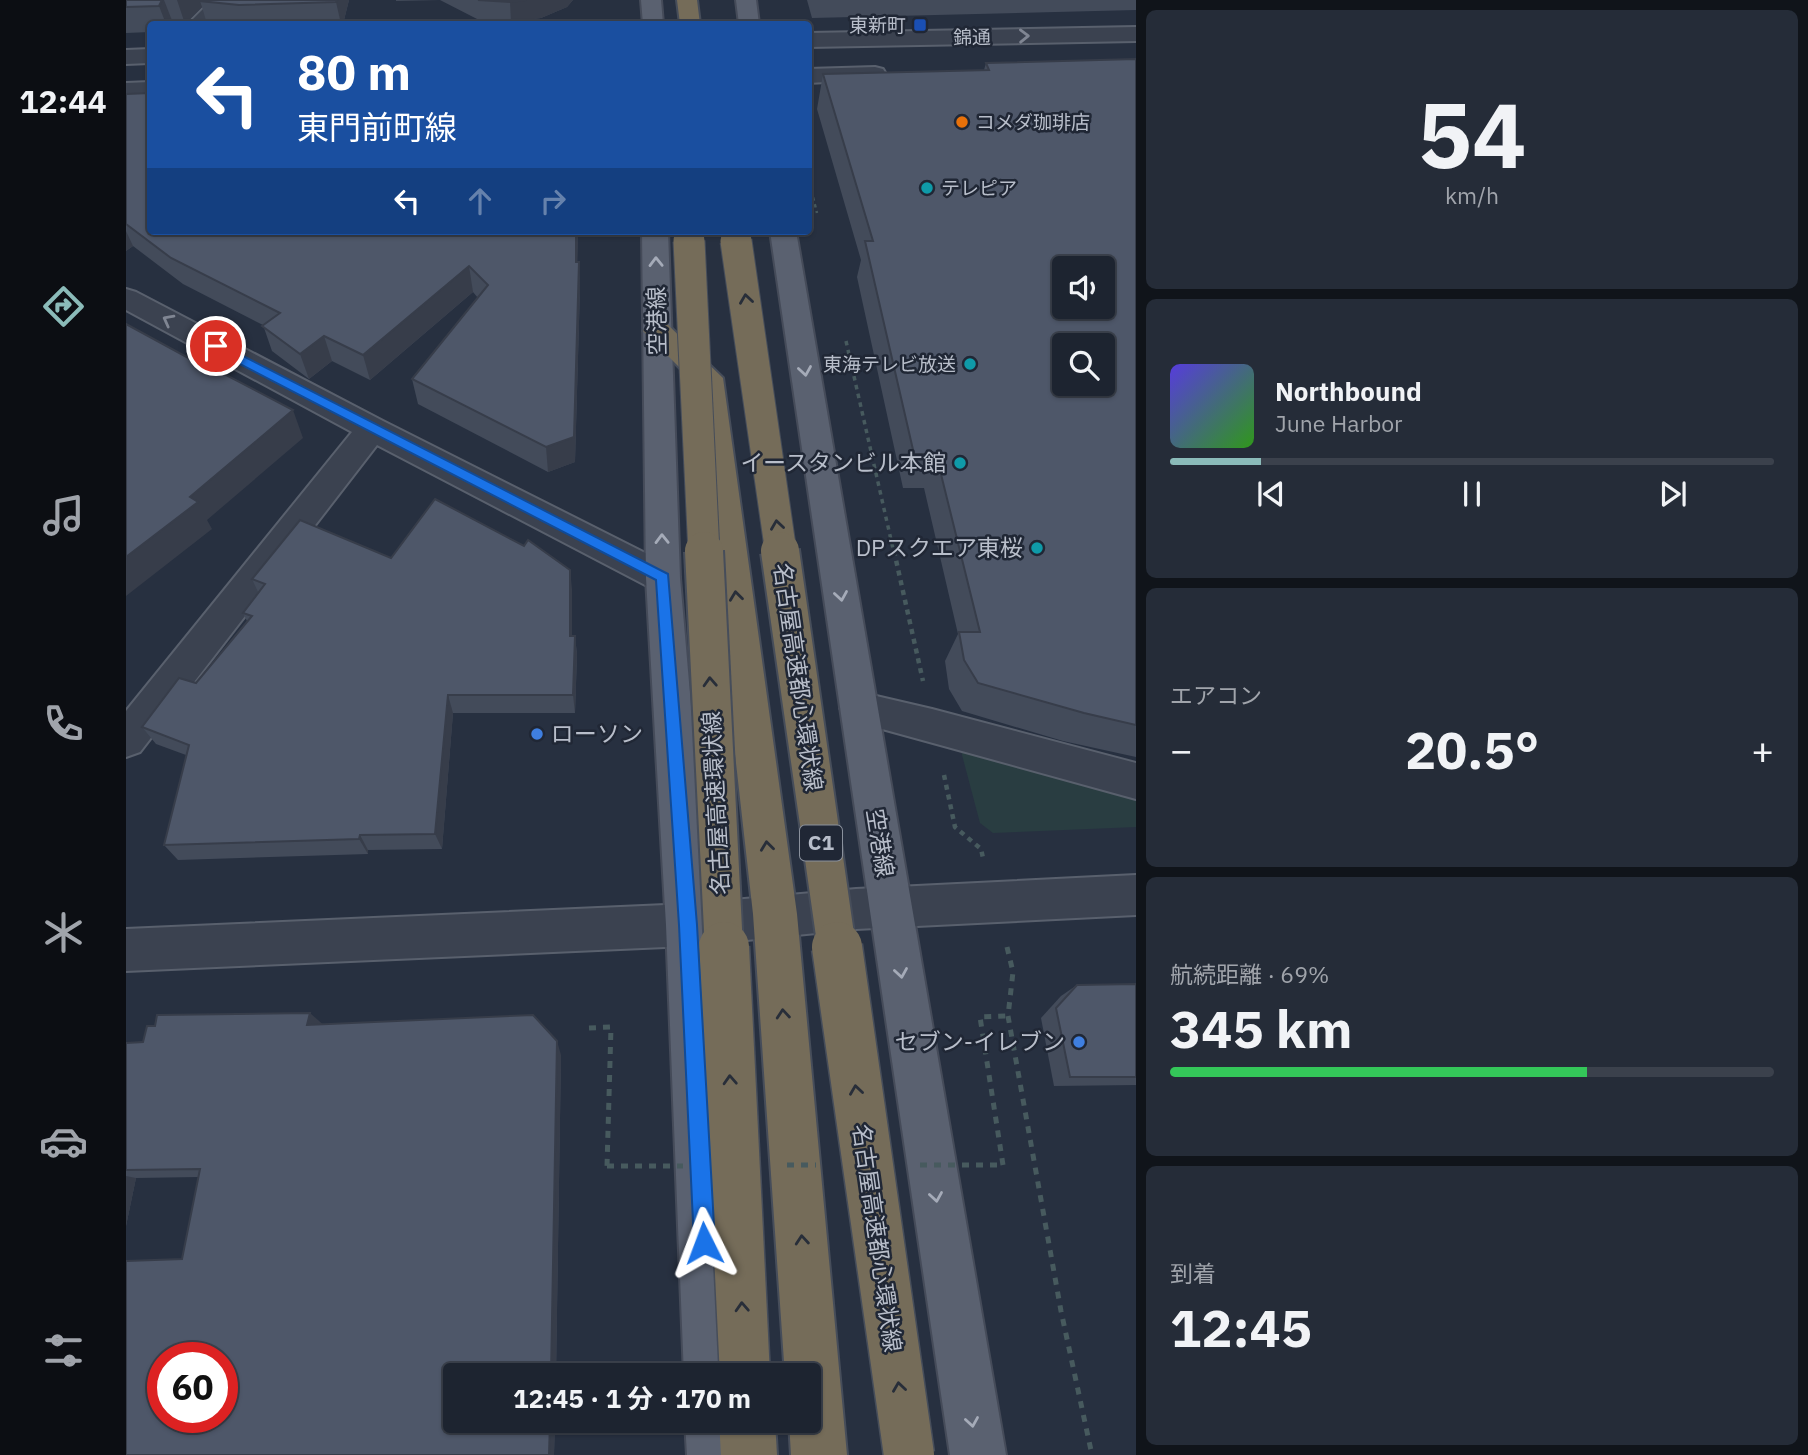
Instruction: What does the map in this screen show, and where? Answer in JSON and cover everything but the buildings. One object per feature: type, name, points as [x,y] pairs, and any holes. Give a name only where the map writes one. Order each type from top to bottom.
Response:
[{"type":"highway","points":[[687,0],[690,21]]},
{"type":"highway","name":"名古屋高速環状線","points":[[688,235],[744,1363]]},
{"type":"highway","name":"名古屋高速都心環状線","points":[[736,235],[909,1455]]},
{"type":"highway","points":[[657,331],[709,378],[775,914],[819,1455]]},
{"type":"highway","points":[[748,1433],[749,1455]]},
{"type":"main road","points":[[651,0],[653,21]]},
{"type":"main road","points":[[746,0],[749,21]]},
{"type":"main road","name":"空港線","points":[[655,235],[663,578],[688,925],[710,1363]]},
{"type":"main road","name":"空港線","points":[[784,235],[978,1455]]},
{"type":"main road","points":[[714,1433],[715,1455]]},
{"type":"street","points":[[201,21],[224,0]]},
{"type":"street","name":"錦通","points":[[812,40],[1136,34]]},
{"type":"street","points":[[126,57],[147,56]]},
{"type":"street","points":[[812,76],[890,74]]},
{"type":"street","points":[[126,298],[372,429],[663,578]]},
{"type":"street","points":[[126,740],[372,429]]},
{"type":"street","points":[[859,708],[932,725],[1136,781]]},
{"type":"street","points":[[126,950],[688,925],[775,914],[890,905],[1136,895]]},
{"type":"path","points":[[812,193],[818,217]]},
{"type":"path","points":[[845,338],[956,827],[981,849],[1013,972],[1008,1016],[1061,1311],[1092,1455]]},
{"type":"path","points":[[913,1165],[1003,1165],[980,1017],[1008,1016]]},
{"type":"path","points":[[589,1028],[611,1027],[607,1166],[691,1166]]},
{"type":"path","points":[[774,1166],[830,1165]]},
{"type":"green space","points":[[961,751],[1136,799],[1136,827],[993,833],[980,823]]},
{"type":"place","name":"東新町","points":[[920,25]]},
{"type":"place","name":"コメダ珈琲店","points":[[962,122]]},
{"type":"place","name":"テレピア","points":[[927,188]]},
{"type":"place","name":"東海テレビ放送","points":[[970,364]]},
{"type":"place","name":"イースタンビル本館","points":[[960,463]]},
{"type":"place","name":"DPスクエア東桜","points":[[1037,548]]},
{"type":"place","name":"ローソン","points":[[537,734]]},
{"type":"place","name":"セブン-イレブン","points":[[1079,1042]]},
{"type":"route","points":[[216,346],[663,578],[688,925],[704,1243]]}]
